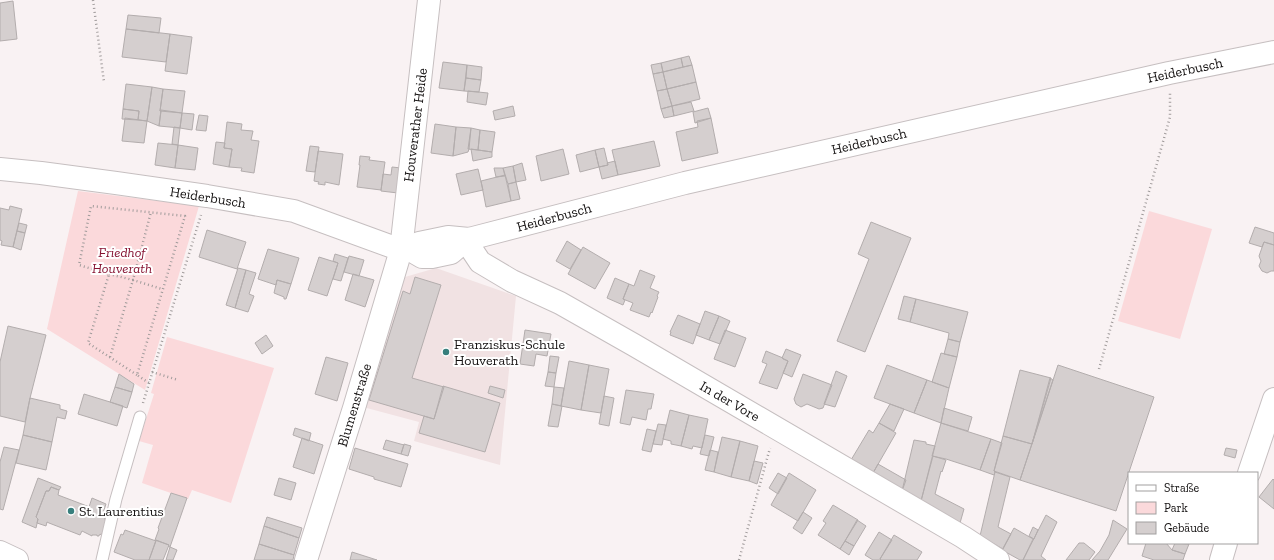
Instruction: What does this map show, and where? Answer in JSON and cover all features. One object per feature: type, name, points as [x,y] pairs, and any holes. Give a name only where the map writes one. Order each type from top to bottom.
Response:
[{"type":"street","name":"Houverather Heide","points":[[405,250],[429,0]]},
{"type":"street","name":"Heiderbusch","points":[[0,169],[41,173],[207,196],[294,211],[422,257],[432,257],[451,253],[468,240],[685,183],[1169,73],[1274,52]]},
{"type":"street","name":"In der Vore","points":[[468,240],[472,250],[480,262],[512,281],[560,303],[634,345],[963,537],[998,560]]},
{"type":"street","name":"Blumenstraße","points":[[306,560],[405,250]]},
{"type":"street","points":[[1249,472],[1274,399]]},
{"type":"street","points":[[1221,560],[1226,544]]},
{"type":"street","points":[[0,552],[17,560]]},
{"type":"lane","points":[[102,560],[116,499],[140,417]]},
{"type":"path","points":[[93,0],[104,82]]},
{"type":"path","points":[[1100,369],[1170,117],[1169,73]]},
{"type":"path","points":[[140,417],[152,372],[207,196]]},
{"type":"path","points":[[137,375],[185,216],[91,206],[79,265],[133,280],[162,290]]},
{"type":"path","points":[[110,357],[151,212]]},
{"type":"path","points":[[110,274],[88,343],[149,383]]},
{"type":"path","points":[[152,372],[178,380]]},
{"type":"path","points":[[739,560],[775,428]]},
{"type":"shaded area","name":"Franziskus-Schule Houverath","points":[[436,268],[516,296],[500,465],[414,441],[419,422],[363,407],[405,277]]},
{"type":"green space","name":"Friedhof Houverath","points":[[78,191],[199,206],[145,390],[47,329]]},
{"type":"green space","points":[[1149,211],[1212,229],[1180,339],[1118,321]]},
{"type":"green space","points":[[167,337],[274,368],[231,503],[192,490],[188,499],[142,483],[153,445],[139,441],[154,394],[151,393]]},
{"type":"building","points":[[13,1],[17,39],[0,41],[0,3]]},
{"type":"building","points":[[128,15],[161,18],[159,33],[126,29]]},
{"type":"building","points":[[126,29],[170,34],[166,62],[122,57]]},
{"type":"building","points":[[170,34],[192,37],[187,74],[165,71]]},
{"type":"building","points":[[689,56],[692,65],[683,67],[681,58]]},
{"type":"building","points":[[681,58],[683,67],[663,72],[661,63]]},
{"type":"building","points":[[443,62],[467,65],[464,91],[439,88]]},
{"type":"building","points":[[661,63],[663,72],[653,74],[651,65]]},
{"type":"building","points":[[467,65],[482,67],[481,80],[466,78]]},
{"type":"building","points":[[692,65],[696,82],[667,89],[663,72]]},
{"type":"building","points":[[663,72],[667,89],[657,91],[653,74]]},
{"type":"building","points":[[466,78],[481,80],[479,92],[464,91]]},
{"type":"building","points":[[696,82],[700,99],[672,106],[667,89]]},
{"type":"building","points":[[126,84],[152,87],[147,121],[138,120],[139,111],[123,109]]},
{"type":"building","points":[[152,87],[163,89],[159,126],[147,121]]},
{"type":"building","points":[[163,89],[185,91],[182,113],[160,111]]},
{"type":"building","points":[[667,89],[672,106],[661,109],[657,91]]},
{"type":"building","points":[[468,91],[488,93],[486,105],[467,102]]},
{"type":"building","points":[[691,102],[694,111],[674,116],[672,106]]},
{"type":"building","points":[[513,106],[515,116],[495,120],[493,111]]},
{"type":"building","points":[[672,106],[674,116],[664,118],[661,109]]},
{"type":"building","points":[[708,108],[711,118],[695,123],[693,112]]},
{"type":"building","points":[[123,109],[139,111],[138,120],[122,119]]},
{"type":"building","points":[[161,110],[182,113],[180,128],[159,126]]},
{"type":"building","points":[[182,113],[194,114],[192,130],[180,128]]},
{"type":"building","points":[[199,115],[208,116],[206,131],[196,130]]},
{"type":"building","points":[[125,118],[147,121],[144,143],[122,141]]},
{"type":"building","points":[[711,118],[718,153],[682,161],[676,132],[698,127],[697,121]]},
{"type":"building","points":[[227,122],[242,124],[241,130],[253,131],[251,140],[259,141],[254,173],[241,171],[242,168],[229,167],[232,149],[224,148]]},
{"type":"building","points":[[435,124],[456,127],[453,156],[431,153]]},
{"type":"building","points":[[174,127],[180,128],[178,145],[172,144]]},
{"type":"building","points":[[456,127],[471,128],[469,149],[468,152],[453,156]]},
{"type":"building","points":[[471,128],[480,130],[478,150],[468,149]]},
{"type":"building","points":[[480,130],[495,132],[492,152],[478,150]]},
{"type":"building","points":[[654,141],[660,166],[618,175],[612,150]]},
{"type":"building","points":[[216,142],[225,143],[224,148],[232,149],[229,167],[213,164]]},
{"type":"building","points":[[158,143],[178,145],[175,168],[155,165]]},
{"type":"building","points":[[178,145],[198,148],[195,170],[175,168]]},
{"type":"building","points":[[310,146],[319,147],[315,172],[306,171]]},
{"type":"building","points":[[604,148],[608,165],[599,167],[595,150]]},
{"type":"building","points":[[471,149],[492,152],[492,157],[473,161]]},
{"type":"building","points":[[563,149],[569,174],[541,181],[536,156]]},
{"type":"building","points":[[595,150],[599,167],[580,172],[576,155]]},
{"type":"building","points":[[318,151],[343,154],[339,185],[325,182],[325,185],[318,184],[319,182],[314,181]]},
{"type":"building","points":[[360,156],[370,157],[369,160],[385,162],[381,190],[357,187]]},
{"type":"building","points":[[615,161],[618,175],[602,179],[599,167],[608,165],[607,163]]},
{"type":"building","points":[[522,163],[526,180],[516,182],[513,166]]},
{"type":"building","points":[[513,166],[516,182],[508,184],[503,168]]},
{"type":"building","points":[[392,167],[401,168],[398,193],[381,191],[383,174],[391,175]]},
{"type":"building","points":[[494,168],[503,168],[505,176],[496,177]]},
{"type":"building","points":[[478,169],[483,190],[461,195],[456,174]]},
{"type":"building","points":[[505,175],[511,201],[486,207],[481,181]]},
{"type":"building","points":[[516,182],[520,199],[511,201],[508,184]]},
{"type":"building","points":[[10,206],[22,209],[13,247],[1,245],[2,241],[0,240],[0,208],[9,210]]},
{"type":"building","points":[[871,222],[911,238],[865,352],[837,341],[869,259],[858,254]]},
{"type":"building","points":[[19,223],[27,225],[25,233],[17,231]]},
{"type":"building","points":[[1255,227],[1274,233],[1274,245],[1264,242],[1262,247],[1249,243]]},
{"type":"building","points":[[207,230],[246,242],[237,269],[199,257]]},
{"type":"building","points":[[17,231],[25,233],[21,250],[13,247]]},
{"type":"building","points":[[567,241],[581,250],[570,269],[556,261]]},
{"type":"building","points":[[1264,242],[1274,245],[1274,271],[1267,273],[1262,271],[1259,266],[1261,261],[1259,256]]},
{"type":"building","points":[[583,247],[610,263],[595,289],[568,274]]},
{"type":"building","points":[[268,249],[299,258],[291,284],[277,280],[276,285],[258,279]]},
{"type":"building","points":[[335,254],[348,258],[341,281],[333,279],[338,263],[333,261]]},
{"type":"building","points":[[349,256],[364,260],[359,276],[344,272]]},
{"type":"building","points":[[319,257],[338,263],[327,296],[308,290]]},
{"type":"building","points":[[238,268],[246,270],[235,308],[226,305]]},
{"type":"building","points":[[246,270],[256,273],[249,294],[254,296],[248,312],[235,308]]},
{"type":"building","points":[[640,270],[655,276],[650,288],[659,292],[652,313],[651,312],[649,317],[630,310],[633,303],[623,299],[629,284],[634,286]]},
{"type":"building","points":[[353,274],[374,280],[365,307],[345,300]]},
{"type":"building","points":[[415,277],[441,285],[412,378],[444,387],[434,419],[369,400],[403,291],[410,294]]},
{"type":"building","points":[[615,278],[629,284],[623,299],[625,300],[623,305],[607,298]]},
{"type":"building","points":[[277,280],[291,284],[286,299],[274,293]]},
{"type":"building","points":[[904,296],[916,299],[910,322],[898,319]]},
{"type":"building","points":[[916,299],[968,312],[960,342],[948,339],[949,333],[910,322]]},
{"type":"building","points":[[705,311],[719,316],[709,340],[696,335]]},
{"type":"building","points":[[678,315],[700,324],[693,344],[670,335]]},
{"type":"building","points":[[719,316],[730,321],[720,344],[709,340]]},
{"type":"building","points":[[8,326],[46,335],[25,422],[0,416],[0,362]]},
{"type":"building","points":[[525,330],[551,334],[547,356],[536,354],[534,366],[520,364]]},
{"type":"building","points":[[725,330],[746,338],[735,367],[714,359]]},
{"type":"building","points":[[266,335],[273,346],[262,354],[255,343]]},
{"type":"building","points":[[948,339],[960,342],[957,357],[944,354]]},
{"type":"building","points":[[786,349],[801,355],[792,377],[783,373],[788,361],[782,358]]},
{"type":"building","points":[[766,351],[788,361],[777,389],[759,383],[767,364],[762,362]]},
{"type":"building","points":[[941,353],[957,357],[949,388],[932,382]]},
{"type":"building","points":[[550,356],[559,357],[556,373],[548,372]]},
{"type":"building","points":[[326,357],[348,363],[337,401],[315,394]]},
{"type":"building","points":[[569,361],[589,365],[581,410],[561,406]]},
{"type":"building","points":[[589,365],[609,369],[601,413],[581,410]]},
{"type":"building","points":[[887,365],[927,380],[914,413],[874,398]]},
{"type":"building","points":[[1058,365],[1154,397],[1116,511],[1020,480]]},
{"type":"building","points":[[1020,370],[1051,378],[1032,444],[1003,436]]},
{"type":"building","points":[[836,371],[847,376],[835,407],[824,404]]},
{"type":"building","points":[[548,372],[556,373],[554,387],[545,386]]},
{"type":"building","points":[[119,374],[134,384],[132,392],[115,387]]},
{"type":"building","points":[[803,374],[832,385],[823,408],[819,409],[807,404],[801,407],[796,404],[794,399]]},
{"type":"building","points":[[1050,378],[1053,380],[1033,442]]},
{"type":"building","points":[[927,380],[949,388],[941,423],[914,413]]},
{"type":"building","points":[[443,386],[500,403],[485,452],[419,433],[424,416],[434,419]]},
{"type":"building","points":[[490,386],[505,390],[503,398],[488,393]]},
{"type":"building","points":[[115,387],[132,392],[127,408],[110,402]]},
{"type":"building","points":[[554,387],[564,388],[561,406],[552,404]]},
{"type":"building","points":[[626,390],[654,394],[651,409],[648,409],[646,420],[632,417],[630,425],[620,423]]},
{"type":"building","points":[[84,394],[123,406],[117,426],[78,414]]},
{"type":"building","points":[[604,396],[614,398],[609,426],[599,424]]},
{"type":"building","points":[[30,398],[60,405],[60,409],[67,411],[65,419],[57,417],[52,442],[23,435]]},
{"type":"building","points":[[552,404],[562,406],[558,427],[548,426]]},
{"type":"building","points":[[890,404],[904,409],[894,431],[879,423]]},
{"type":"building","points":[[944,408],[972,417],[968,431],[941,423]]},
{"type":"building","points":[[670,410],[689,415],[681,446],[671,444],[671,441],[663,439]]},
{"type":"building","points":[[689,415],[708,419],[702,448],[693,446],[692,449],[681,446]]},
{"type":"building","points":[[879,423],[896,433],[873,473],[851,460],[869,430],[873,433]]},
{"type":"building","points":[[941,423],[991,439],[980,470],[932,456]]},
{"type":"building","points":[[658,424],[666,425],[662,445],[653,444]]},
{"type":"building","points":[[295,428],[311,433],[309,441],[293,435]]},
{"type":"building","points":[[647,429],[656,431],[651,452],[642,450]]},
{"type":"building","points":[[23,435],[52,442],[46,470],[16,463]]},
{"type":"building","points":[[705,435],[714,437],[709,456],[700,454]]},
{"type":"building","points":[[1003,436],[1032,444],[1020,480],[994,471]]},
{"type":"building","points":[[722,437],[740,441],[731,477],[714,472]]},
{"type":"building","points":[[302,438],[323,445],[314,474],[293,467]]},
{"type":"building","points":[[991,439],[1002,443],[994,475],[980,470]]},
{"type":"building","points":[[386,440],[404,445],[401,454],[383,449]]},
{"type":"building","points":[[914,440],[926,442],[926,444],[935,446],[921,501],[902,491]]},
{"type":"building","points":[[740,441],[758,446],[749,481],[731,477]]},
{"type":"building","points":[[404,444],[411,446],[408,456],[401,454]]},
{"type":"building","points":[[4,447],[19,450],[3,510],[0,509],[0,462]]},
{"type":"building","points":[[355,448],[408,464],[401,487],[374,479],[374,477],[349,469]]},
{"type":"building","points":[[1226,448],[1237,450],[1235,458],[1224,455]]},
{"type":"building","points":[[710,450],[718,452],[714,472],[705,470]]},
{"type":"building","points":[[933,456],[946,460],[942,472],[941,471],[935,494],[964,509],[960,523],[921,501]]},
{"type":"building","points":[[754,461],[763,463],[757,484],[749,481]]},
{"type":"building","points":[[878,464],[906,480],[902,491],[873,473]]},
{"type":"building","points":[[995,472],[1010,477],[998,527],[1011,534],[1003,549],[980,536]]},
{"type":"building","points":[[778,473],[787,478],[778,494],[769,488]]},
{"type":"building","points":[[789,473],[816,490],[798,521],[771,505]]},
{"type":"building","points":[[38,478],[61,487],[59,490],[51,487],[49,491],[46,491],[36,517],[38,519],[36,528],[22,522]]},
{"type":"building","points":[[279,478],[296,483],[291,500],[274,495]]},
{"type":"building","points":[[1273,479],[1274,480],[1274,509],[1259,497]]},
{"type":"building","name":"St. Laurentius","points":[[51,487],[59,490],[58,495],[89,507],[92,498],[106,504],[102,516],[105,519],[106,524],[104,533],[99,536],[92,536],[82,531],[80,535],[47,522],[46,526],[37,523],[38,519],[36,517],[46,491],[49,491]]},
{"type":"building","points":[[171,493],[187,498],[170,547],[168,546],[169,545],[155,540]]},
{"type":"building","points":[[833,505],[858,520],[840,549],[818,535],[826,523],[823,521]]},
{"type":"building","points":[[803,512],[812,518],[802,534],[793,528]]},
{"type":"building","points":[[1046,515],[1057,522],[1041,556],[1046,560],[1023,560]]},
{"type":"building","points":[[267,517],[302,528],[299,538],[264,526]]},
{"type":"building","points":[[857,520],[866,526],[854,546],[845,541]]},
{"type":"building","points":[[1113,520],[1127,529],[1108,560],[1092,560],[1100,551],[1109,535]]},
{"type":"building","points":[[264,526],[299,538],[294,555],[259,544]]},
{"type":"building","points":[[1033,527],[1038,530],[1034,539],[1029,536]]},
{"type":"building","points":[[1014,528],[1033,539],[1023,560],[1020,560],[1002,550]]},
{"type":"building","points":[[125,530],[156,541],[149,560],[135,560],[114,552],[121,534],[123,535]]},
{"type":"building","points":[[879,532],[892,540],[880,559],[881,560],[873,560],[865,555]]},
{"type":"building","points":[[894,535],[922,552],[917,560],[880,559]]},
{"type":"building","points":[[156,540],[169,545],[163,560],[149,560]]},
{"type":"building","points":[[845,541],[854,546],[849,555],[840,549]]},
{"type":"building","points":[[1079,543],[1084,543],[1095,552],[1089,560],[1066,560]]},
{"type":"building","points":[[259,544],[294,555],[293,560],[254,560]]},
{"type":"building","points":[[1146,544],[1167,544],[1172,550],[1185,554],[1183,560],[1154,560],[1142,556]]},
{"type":"building","points":[[1175,544],[1189,544],[1185,554],[1172,550]]},
{"type":"building","points":[[170,547],[177,550],[173,560],[166,560]]},
{"type":"building","points":[[352,552],[377,560],[350,560]]},
{"type":"place","name":"Franziskus-Schule Houverath","points":[[446,352]]},
{"type":"place","name":"St. Laurentius","points":[[71,511]]}]
